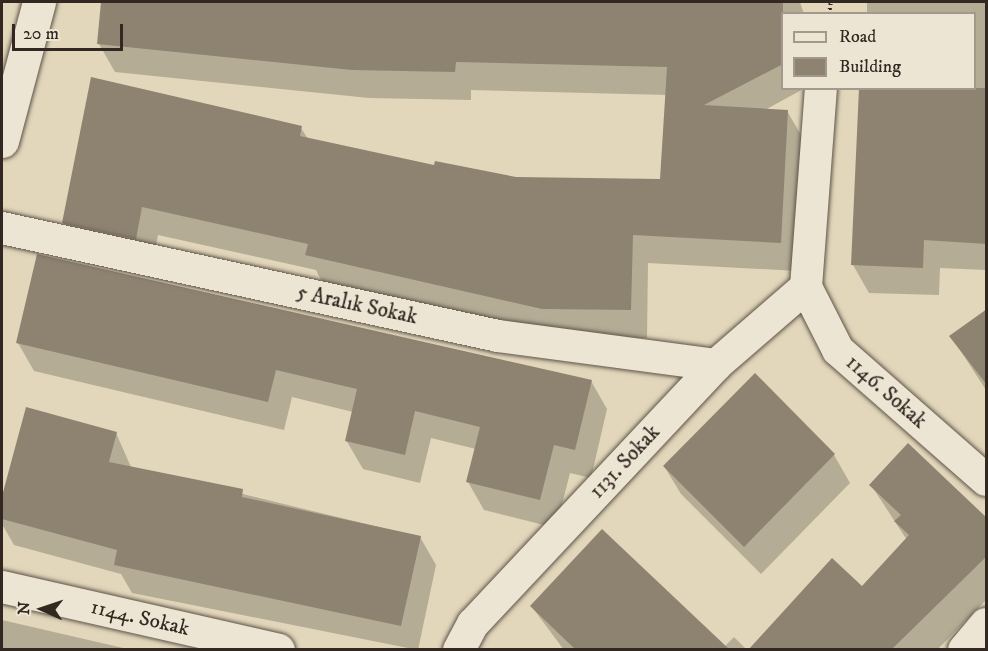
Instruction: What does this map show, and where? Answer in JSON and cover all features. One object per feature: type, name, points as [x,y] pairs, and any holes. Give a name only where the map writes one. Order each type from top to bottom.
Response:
[{"type":"street","points":[[2,141],[39,2]]},
{"type":"street","points":[[806,287],[821,90]]},
{"type":"street","name":"5 Aralık Sokak","points":[[2,228],[508,338],[716,365]]},
{"type":"street","name":"1131. Sokak","points":[[459,650],[472,624],[716,365],[806,287]]},
{"type":"street","name":"1146. Sokak","points":[[806,287],[838,350],[987,480]]},
{"type":"street","name":"1144. Sokak","points":[[2,587],[279,650]]},
{"type":"street","points":[[964,650],[987,624]]},
{"type":"building","points":[[101,2],[783,2],[781,65],[704,105],[788,110],[781,243],[633,235],[631,310],[542,309],[305,255],[308,244],[142,207],[136,239],[62,223],[91,77],[302,126],[300,136],[434,165],[435,161],[516,177],[660,179],[667,67],[456,62],[455,72],[352,70],[97,44]]},
{"type":"building","points":[[976,88],[987,88],[987,244],[924,240],[923,268],[851,265],[859,90],[976,90]]},
{"type":"building","points":[[37,254],[592,380],[575,450],[554,445],[540,500],[466,482],[480,427],[415,411],[405,455],[345,441],[357,389],[276,370],[268,402],[16,343]]},
{"type":"building","points":[[987,309],[987,385],[949,336]]},
{"type":"building","points":[[755,373],[835,454],[744,547],[663,466]]},
{"type":"building","points":[[26,407],[117,432],[109,462],[243,489],[242,497],[421,536],[401,626],[114,565],[117,550],[2,519],[2,496]]},
{"type":"building","points":[[908,443],[987,518],[987,556],[891,650],[748,650],[832,558],[862,586],[909,535],[894,521],[901,515],[869,485]]},
{"type":"building","points":[[602,529],[730,650],[576,650],[530,606]]}]
